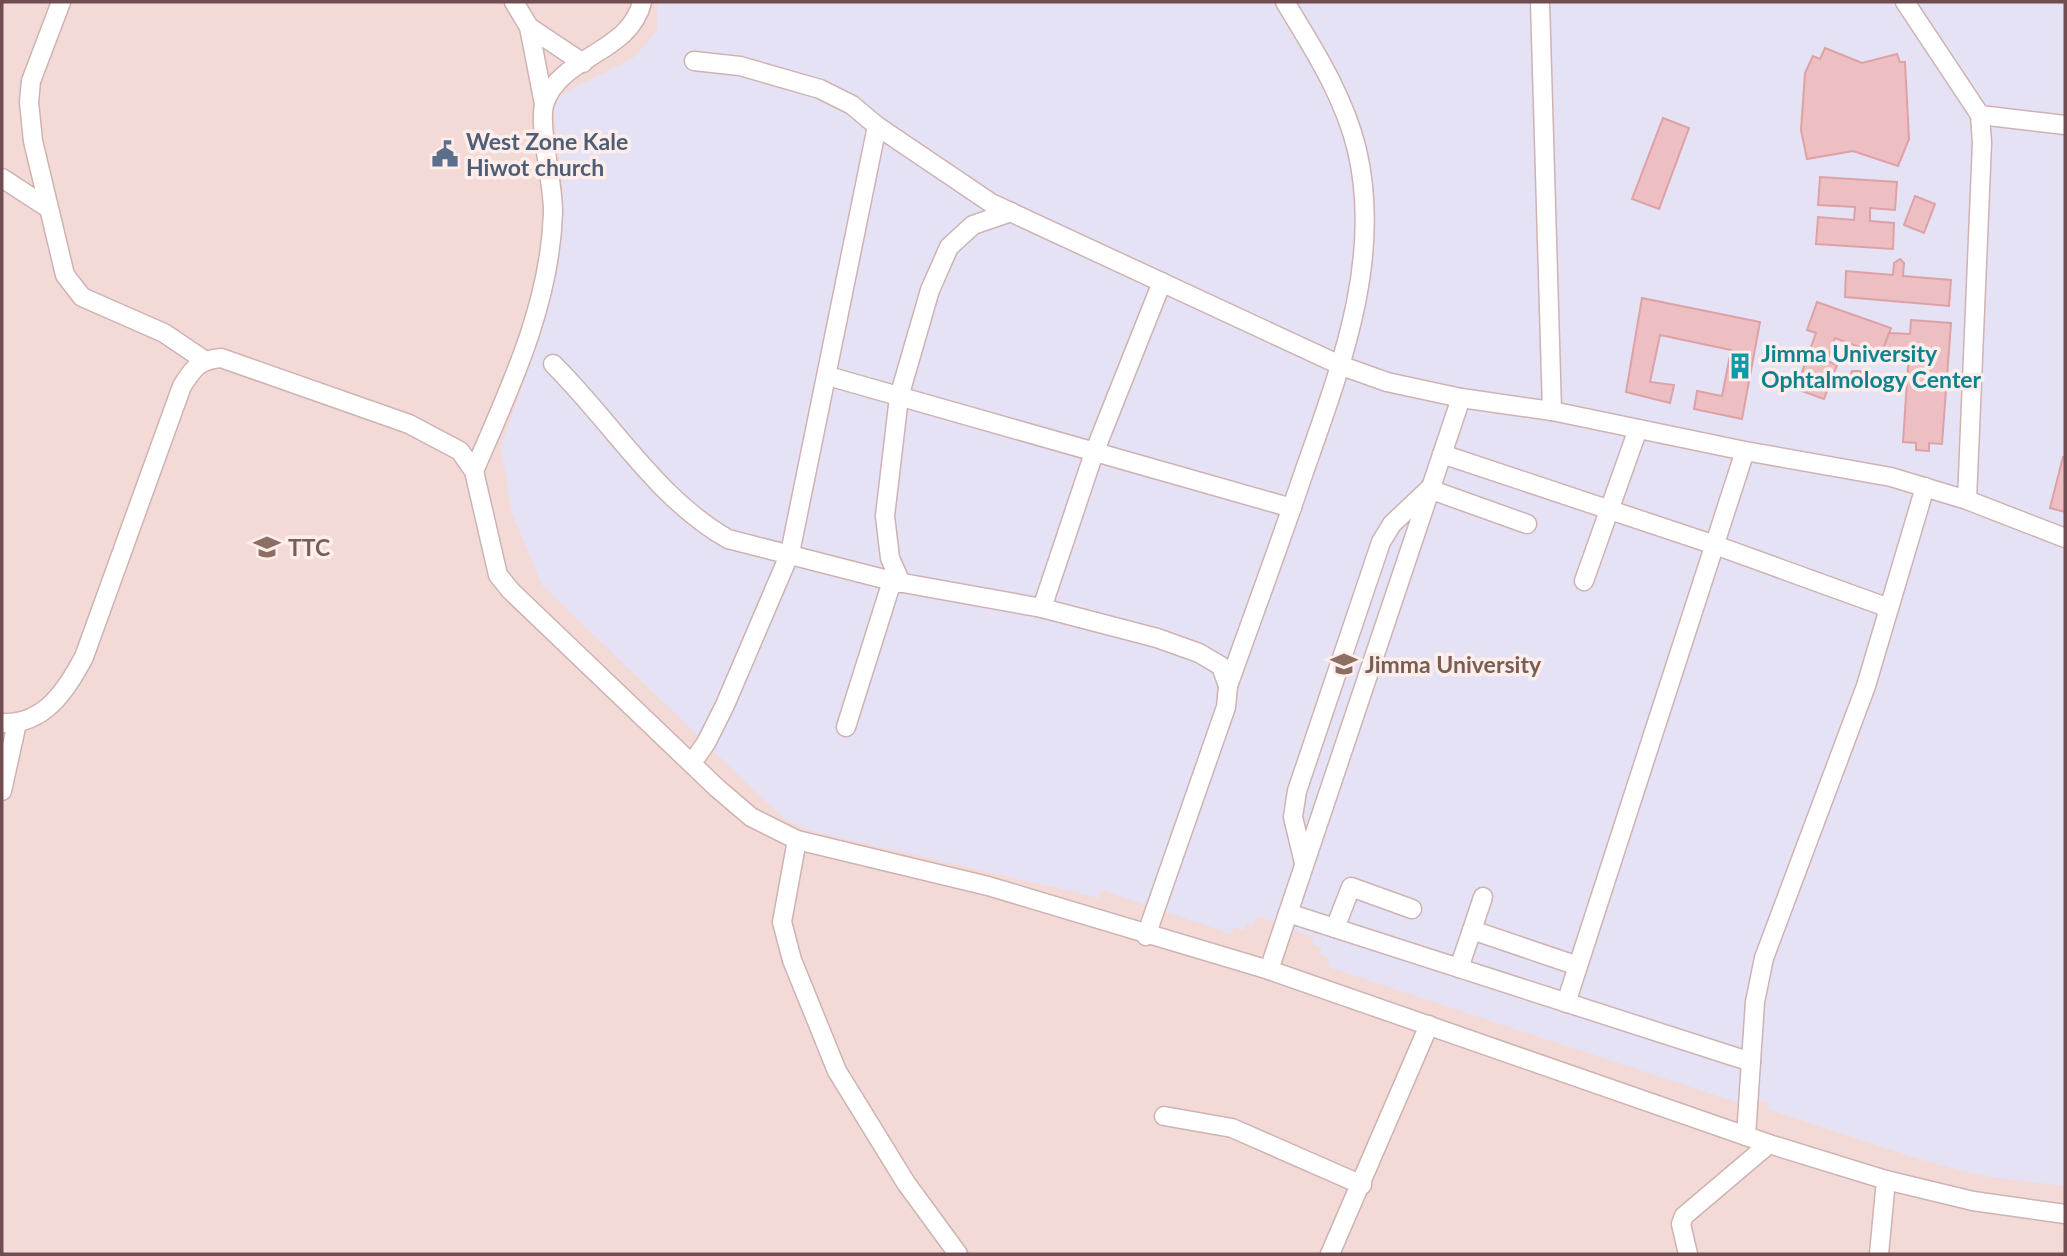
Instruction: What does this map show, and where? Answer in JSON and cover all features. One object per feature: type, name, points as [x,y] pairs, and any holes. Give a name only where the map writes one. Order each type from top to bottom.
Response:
[{"type":"street","points":[[61,2],[29,89],[33,141],[48,208],[70,285],[82,297],[164,333],[204,360]]},
{"type":"street","points":[[544,104],[556,83],[628,30],[642,2]]},
{"type":"street","points":[[1146,936],[1226,707],[1228,686],[1342,366],[1361,283],[1364,224],[1357,149],[1327,72],[1286,2]]},
{"type":"street","points":[[1540,2],[1552,411]]},
{"type":"street","points":[[1905,2],[1980,115],[1982,143],[1967,500]]},
{"type":"street","points":[[474,471],[535,324],[554,213],[542,121],[544,104],[529,27],[517,3]]},
{"type":"street","points":[[529,27],[583,63]]},
{"type":"street","points":[[694,61],[740,66],[820,89],[852,105],[877,126],[991,203],[1342,366],[1387,382],[1891,477],[1967,500],[2065,538]]},
{"type":"street","points":[[1980,115],[2065,125]]},
{"type":"street","points":[[692,763],[725,705],[790,553],[877,126]]},
{"type":"street","points":[[2,178],[48,208]]},
{"type":"street","points":[[846,727],[897,582],[885,534],[900,397],[930,290],[949,247],[973,225],[1011,212]]},
{"type":"street","points":[[1042,608],[1094,453],[1162,282]]},
{"type":"street","points":[[2,791],[9,723],[34,718],[53,703],[70,684],[84,657],[182,386],[195,365],[204,360],[221,358],[409,424],[460,451],[474,471],[498,575],[511,591],[751,817],[797,840],[988,886],[1146,936],[1269,970],[1769,1144],[1886,1180],[1973,1201],[2065,1214]]},
{"type":"street","points":[[553,364],[631,453],[705,526],[728,540],[790,553],[897,582],[1042,608],[1157,638],[1199,653],[1221,666],[1228,686]]},
{"type":"street","points":[[828,376],[1292,508]]},
{"type":"street","points":[[1269,970],[1461,398]]},
{"type":"street","points":[[1584,581],[1638,429]]},
{"type":"street","points":[[1566,1003],[1745,451]]},
{"type":"street","points":[[1442,454],[1715,545],[1889,608]]},
{"type":"street","points":[[1746,1136],[1755,1002],[1764,958],[1866,686],[1925,487]]},
{"type":"street","points":[[1429,489],[1527,524]]},
{"type":"street","points":[[1304,863],[1293,817],[1306,765],[1381,542],[1392,524],[1429,489]]},
{"type":"street","points":[[797,840],[782,922],[792,960],[837,1071],[906,1183],[958,1254]]},
{"type":"street","points":[[1335,928],[1351,887],[1412,909]]},
{"type":"street","points":[[1459,968],[1483,897]]},
{"type":"street","points":[[1288,913],[1751,1062]]},
{"type":"street","points":[[1472,930],[1578,966]]},
{"type":"street","points":[[1330,1254],[1429,1025]]},
{"type":"street","points":[[1164,1116],[1232,1128],[1362,1185]]},
{"type":"street","points":[[1688,1254],[1681,1224],[1684,1216],[1769,1144]]},
{"type":"street","points":[[1879,1254],[1886,1180]]},
{"type":"shaded area","points":[[2,2],[2065,2],[2065,1254],[2,1254]]},
{"type":"shaded area","name":"Jimma University","points":[[657,2],[2065,2],[2065,1186],[1983,1176],[1922,1160],[1767,1109],[1769,1102],[1741,1097],[1739,1103],[1328,967],[1330,959],[1320,955],[1322,948],[1312,944],[1314,937],[1258,916],[1253,925],[1246,923],[1244,930],[1234,927],[1231,934],[1101,890],[1099,898],[808,830],[783,818],[542,585],[512,513],[501,447],[544,324],[563,192],[554,109],[560,97],[572,89],[632,59],[657,31]]},
{"type":"building","points":[[1825,48],[1862,63],[1897,54],[1900,62],[1905,62],[1909,139],[1898,166],[1853,151],[1807,159],[1801,130],[1805,73],[1813,56],[1820,59]]},
{"type":"building","points":[[1663,118],[1689,128],[1659,209],[1632,199]]},
{"type":"building","points":[[1820,177],[1897,182],[1895,210],[1870,208],[1870,221],[1894,223],[1893,249],[1816,244],[1818,217],[1854,220],[1855,207],[1818,205]]},
{"type":"building","points":[[1915,196],[1935,204],[1924,233],[1904,225]]},
{"type":"building","points":[[1900,259],[1904,263],[1903,276],[1951,280],[1949,306],[1845,297],[1846,271],[1893,275],[1894,263]]},
{"type":"building","name":"Jimma University Ophtalmology Center","points":[[1642,298],[1760,322],[1742,419],[1694,409],[1697,391],[1722,396],[1731,350],[1660,335],[1650,382],[1674,385],[1670,403],[1626,392]]},
{"type":"building","points":[[1817,302],[1891,328],[1881,355],[1835,338],[1827,361],[1837,365],[1824,399],[1796,389],[1816,333],[1807,330]]},
{"type":"building","points":[[1911,320],[1951,323],[1942,444],[1929,443],[1929,451],[1916,450],[1916,443],[1903,442],[1909,352],[1883,350],[1889,333],[1910,334]]},
{"type":"building","points":[[1852,371],[1860,371],[1865,377],[1863,384],[1855,385],[1849,379]]},
{"type":"building","points":[[2063,457],[2065,458],[2065,512],[2050,508]]},
{"type":"place","name":"West Zone Kale Hiwot church","points":[[445,154]]},
{"type":"place","name":"Jimma University Ophtalmology Center","points":[[1740,366]]},
{"type":"place","name":"TTC","points":[[267,547]]},
{"type":"place","name":"Jimma University","points":[[1344,664]]}]
